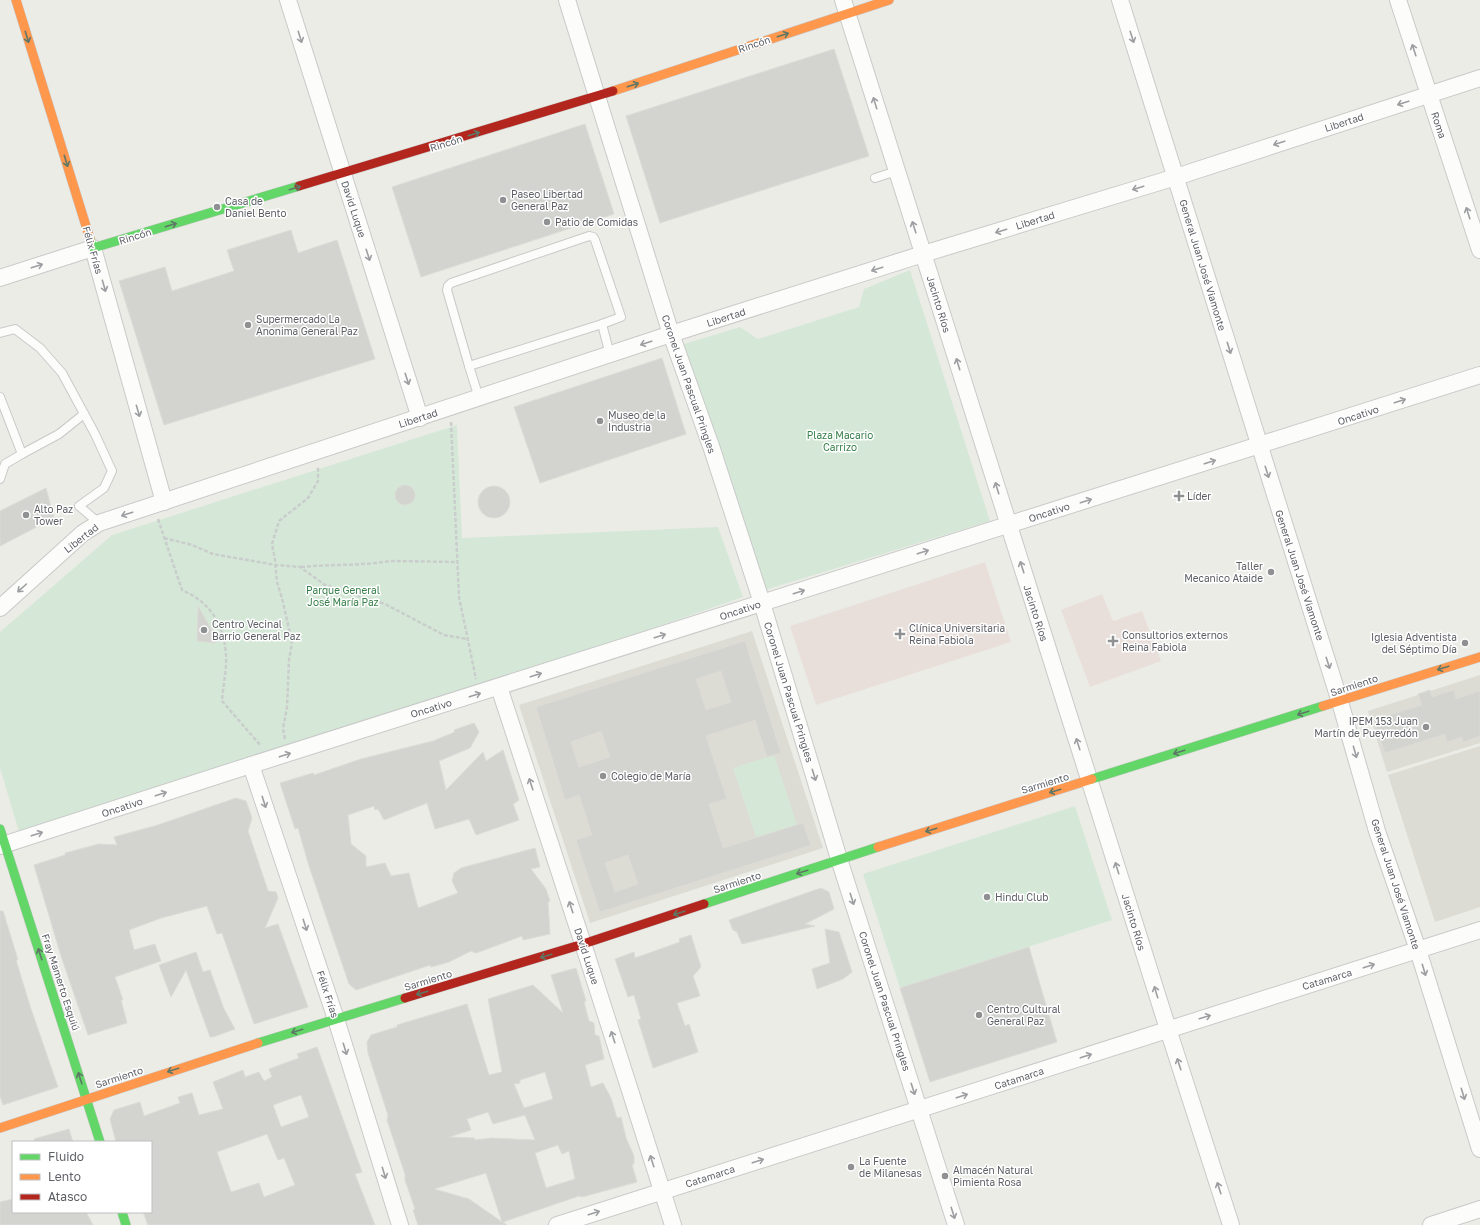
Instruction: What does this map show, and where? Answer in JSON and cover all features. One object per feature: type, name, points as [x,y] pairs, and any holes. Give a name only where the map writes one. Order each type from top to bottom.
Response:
[{"type":"main road","name":"Félix Frías","points":[[16,0],[93,248]]},
{"type":"main road","name":"Rincón","points":[[93,248],[596,97],[845,7],[889,0]]},
{"type":"main road","name":"Sarmiento","points":[[0,1128],[87,1098],[336,1019],[583,944],[839,859],[1480,657]]},
{"type":"main road","name":"Fray Mamerto Esquiú","points":[[0,829],[3,846],[87,1098],[100,1141]]},
{"type":"main road","points":[[122,1213],[126,1225]]},
{"type":"street","name":"David Luque","points":[[288,0],[420,418]]},
{"type":"street","name":"Coronel Juan Pascual Pringles","points":[[567,0],[671,334],[712,449],[762,603],[839,859],[956,1225]]},
{"type":"street","name":"General Juan José Viamonte","points":[[1120,0],[1340,702],[1377,831],[1418,950],[1480,1149]]},
{"type":"street","name":"Roma","points":[[1398,0],[1480,250]]},
{"type":"street","name":"Jacinto Ríos","points":[[845,7],[1231,1225]]},
{"type":"street","name":"Libertad","points":[[0,608],[83,533],[99,523],[671,334],[923,254],[1176,177],[1480,78]]},
{"type":"street","name":"Rincón","points":[[0,278],[93,248]]},
{"type":"street","name":"Félix Frías","points":[[93,248],[158,504]]},
{"type":"street","name":"Oncativo","points":[[3,846],[251,765],[1480,376]]},
{"type":"street","name":"David Luque","points":[[499,687],[673,1225]]},
{"type":"street","name":"Félix Frías","points":[[251,765],[336,1019],[400,1225]]},
{"type":"street","name":"Catamarca","points":[[557,1225],[1480,930]]},
{"type":"street","points":[[1431,1225],[1480,1209]]},
{"type":"lane","points":[[875,178],[897,171]]},
{"type":"lane","points":[[469,366],[621,317],[593,237],[590,236],[451,283],[448,286],[447,290],[469,366],[479,398]]},
{"type":"lane","points":[[602,324],[610,355]]},
{"type":"lane","points":[[0,333],[14,330],[40,348],[62,373],[84,414],[112,471],[104,488],[79,506],[99,523]]},
{"type":"lane","points":[[0,397],[22,454]]},
{"type":"lane","points":[[0,479],[5,464],[59,434],[84,414]]},
{"type":"path","points":[[450,407],[459,597],[479,694]]},
{"type":"path","points":[[288,754],[283,729],[289,660],[292,643],[277,582],[276,565],[272,544],[279,521],[308,498],[318,481],[319,451]]},
{"type":"path","points":[[158,504],[164,538],[182,590],[203,602],[213,612],[224,641],[226,656],[222,701],[271,759]]},
{"type":"path","points":[[164,538],[192,545],[213,554],[276,565],[300,567],[326,564],[380,563],[390,561],[457,562]]},
{"type":"path","points":[[300,567],[325,585],[385,604],[444,635],[467,639]]},
{"type":"shaded area","name":"Clínica Universitaria Reina Fabiola","points":[[985,562],[1011,642],[816,705],[790,626]]},
{"type":"shaded area","name":"Consultorios externos Reina Fabiola","points":[[1102,594],[1113,621],[1142,611],[1161,661],[1090,687],[1061,610]]},
{"type":"shaded area","name":"Colegio de María","points":[[752,631],[823,848],[590,923],[519,705]]},
{"type":"shaded area","name":"IPEM 153 Juan Martín de Pueyrredón","points":[[1480,675],[1480,743],[1387,772],[1368,711]]},
{"type":"shaded area","points":[[1480,746],[1480,907],[1435,922],[1388,775]]},
{"type":"green space","name":"Plaza Macario Carrizo","points":[[910,270],[990,521],[765,590],[684,344],[740,327],[758,339],[859,307],[864,289]]},
{"type":"green space","name":"Parque General José María Paz","points":[[457,425],[462,538],[718,527],[743,597],[507,679],[19,832],[0,768],[0,632],[112,535]]},
{"type":"green space","points":[[774,755],[797,825],[756,837],[733,768]]},
{"type":"green space","name":"Hindu Club","points":[[1075,806],[1112,920],[900,988],[863,874]]},
{"type":"building","points":[[834,49],[869,156],[660,223],[626,116]]},
{"type":"building","name":"Paseo Libertad General Paz","points":[[585,124],[614,214],[421,277],[392,187]]},
{"type":"building","name":"Supermercado La Anonima General Paz","points":[[291,230],[298,253],[337,240],[375,359],[164,425],[119,281],[165,267],[172,291],[234,271],[227,250]]},
{"type":"building","name":"Museo de la Industria","points":[[662,358],[686,434],[540,483],[514,407]]},
{"type":"building","points":[[405,485],[412,488],[415,495],[412,502],[405,505],[398,502],[395,495],[398,488]]},
{"type":"building","points":[[491,486],[497,486],[506,490],[510,502],[506,514],[497,518],[491,518],[482,514],[478,505],[478,499],[482,490]]},
{"type":"building","name":"Alto Paz Tower","points":[[46,488],[54,518],[0,546],[0,511]]},
{"type":"building","name":"Centro Vecinal Barrio General Paz","points":[[198,606],[214,634],[216,643],[197,641]]},
{"type":"building","name":"Colegio de María","points":[[745,641],[781,753],[767,757],[755,720],[706,736],[727,799],[709,804],[723,848],[803,823],[811,845],[600,912],[576,840],[592,835],[579,795],[565,800],[536,707]],"holes":[[[721,671],[731,702],[706,710],[696,679]],[[601,731],[610,757],[579,767],[571,742]],[[628,855],[638,884],[615,892],[605,863]]]},
{"type":"building","points":[[1430,690],[1432,697],[1454,690],[1456,699],[1480,691],[1480,736],[1463,742],[1462,737],[1447,742],[1445,734],[1385,753],[1374,720],[1422,705],[1418,694]]},
{"type":"building","points":[[474,723],[479,732],[470,748],[439,761],[446,790],[483,752],[486,761],[503,750],[519,800],[513,804],[519,820],[476,835],[469,819],[435,829],[427,803],[384,820],[378,809],[375,810],[374,806],[348,815],[351,844],[366,856],[366,867],[385,863],[391,876],[409,873],[418,908],[458,893],[452,881],[454,873],[461,868],[535,848],[540,867],[531,869],[546,889],[550,901],[548,902],[550,934],[523,940],[522,936],[476,953],[471,951],[449,962],[431,967],[430,965],[356,990],[349,984],[309,866],[298,828],[295,829],[280,783],[313,773],[314,775],[361,759],[433,741],[455,732],[454,730]]},
{"type":"building","points":[[236,798],[246,801],[252,818],[248,831],[268,891],[276,892],[278,898],[265,928],[278,924],[308,1007],[254,1024],[222,933],[217,934],[207,906],[161,918],[129,930],[134,950],[155,944],[161,961],[115,977],[123,1000],[121,1000],[127,1023],[88,1035],[61,956],[34,865],[65,855],[65,853],[99,844],[117,845],[114,837],[158,825]]},
{"type":"building","points":[[821,888],[829,892],[834,909],[805,924],[815,926],[742,944],[737,932],[733,930],[729,920]]},
{"type":"building","points":[[0,911],[3,911],[30,1006],[58,1087],[3,1105],[0,1096]]},
{"type":"building","points":[[825,929],[839,932],[852,972],[843,979],[817,989],[812,969],[830,963]]},
{"type":"building","points":[[691,935],[701,967],[693,976],[700,996],[677,1003],[685,1026],[689,1024],[698,1052],[653,1068],[638,1020],[641,1019],[634,995],[628,997],[615,959],[634,952],[635,958],[680,942],[679,939]]},
{"type":"building","name":"Centro Cultural General Paz","points":[[1029,947],[1057,1042],[930,1082],[900,988]]},
{"type":"building","points":[[196,952],[203,972],[210,970],[224,1009],[235,1029],[213,1037],[210,1037],[186,970],[171,997],[159,965]]},
{"type":"building","points":[[576,968],[586,1001],[584,1002],[589,1021],[594,1023],[595,1035],[599,1036],[604,1059],[585,1065],[591,1087],[603,1083],[611,1098],[617,1118],[621,1117],[626,1138],[634,1156],[634,1164],[632,1165],[637,1182],[582,1197],[579,1196],[503,1222],[507,1225],[418,1225],[413,1210],[415,1209],[405,1180],[405,1174],[387,1120],[388,1115],[368,1053],[367,1042],[371,1035],[397,1027],[397,1025],[467,1004],[489,1075],[502,1072],[488,999],[533,985],[563,1013],[551,975]],"holes":[[[545,1072],[553,1099],[524,1108],[514,1084],[520,1083],[520,1080]],[[488,1112],[493,1124],[525,1115],[535,1140],[492,1138],[475,1140],[474,1138],[449,1137],[471,1130],[467,1119]],[[558,1145],[562,1154],[569,1151],[575,1179],[546,1188],[535,1153]],[[486,1173],[502,1222],[469,1199],[434,1189]]]},
{"type":"building","points":[[317,1047],[362,1172],[355,1174],[375,1225],[148,1225],[143,1213],[152,1213],[152,1141],[116,1141],[110,1119],[114,1110],[140,1102],[144,1116],[180,1103],[178,1097],[192,1093],[199,1115],[223,1109],[213,1082],[243,1070],[245,1077],[259,1072],[264,1081],[272,1077],[269,1069],[299,1058],[297,1054]],"holes":[[[301,1095],[309,1117],[281,1127],[273,1105]],[[267,1134],[278,1160],[284,1158],[295,1185],[264,1197],[259,1183],[231,1192],[217,1152]]]},
{"type":"building","points":[[69,1129],[73,1141],[35,1141],[34,1139]]},
{"type":"building","points":[[12,1199],[12,1213],[87,1213],[93,1225],[0,1225],[0,1202]]},
{"type":"traffic: fast","points":[[90,239],[93,248],[299,186]]},
{"type":"traffic: fast","points":[[1092,779],[1323,706]]},
{"type":"traffic: fast","points":[[0,829],[100,1141]]},
{"type":"traffic: fast","points":[[704,904],[878,847]]},
{"type":"traffic: fast","points":[[258,1043],[405,998]]},
{"type":"traffic: fast","points":[[122,1213],[126,1225]]},
{"type":"traffic: slow","points":[[16,0],[90,239]]},
{"type":"traffic: slow","points":[[613,91],[889,0]]},
{"type":"traffic: slow","points":[[1323,706],[1480,657]]},
{"type":"traffic: slow","points":[[878,847],[1092,779]]},
{"type":"traffic: slow","points":[[0,1128],[258,1043]]},
{"type":"traffic: jam","points":[[299,186],[613,91]]},
{"type":"traffic: jam","points":[[405,998],[583,944],[704,904]]},
{"type":"place","name":"Paseo Libertad General Paz","points":[[503,200]]},
{"type":"place","name":"Casa de Daniel Bento","points":[[217,207]]},
{"type":"place","name":"Patio de Comidas","points":[[547,222]]},
{"type":"place","name":"Supermercado La Anonima General Paz","points":[[248,325]]},
{"type":"place","name":"Museo de la Industria","points":[[600,421]]},
{"type":"place","name":"Líder","points":[[1179,496]]},
{"type":"place","name":"Alto Paz Tower","points":[[26,515]]},
{"type":"place","name":"Taller Mecanico Ataide","points":[[1271,572]]},
{"type":"place","name":"Centro Vecinal Barrio General Paz","points":[[204,630]]},
{"type":"place","name":"Clínica Universitaria Reina Fabiola","points":[[900,634]]},
{"type":"place","name":"Consultorios externos Reina Fabiola","points":[[1113,641]]},
{"type":"place","name":"Iglesia Adventista del Séptimo Día","points":[[1465,643]]},
{"type":"place","name":"IPEM 153 Juan Martín de Pueyrredón","points":[[1426,727]]},
{"type":"place","name":"Colegio de María","points":[[603,776]]},
{"type":"place","name":"Hindu Club","points":[[987,897]]},
{"type":"place","name":"Centro Cultural General Paz","points":[[979,1015]]},
{"type":"place","name":"La Fuente de Milanesas","points":[[851,1167]]},
{"type":"place","name":"Almacén Natural Pimienta Rosa","points":[[945,1176]]}]
